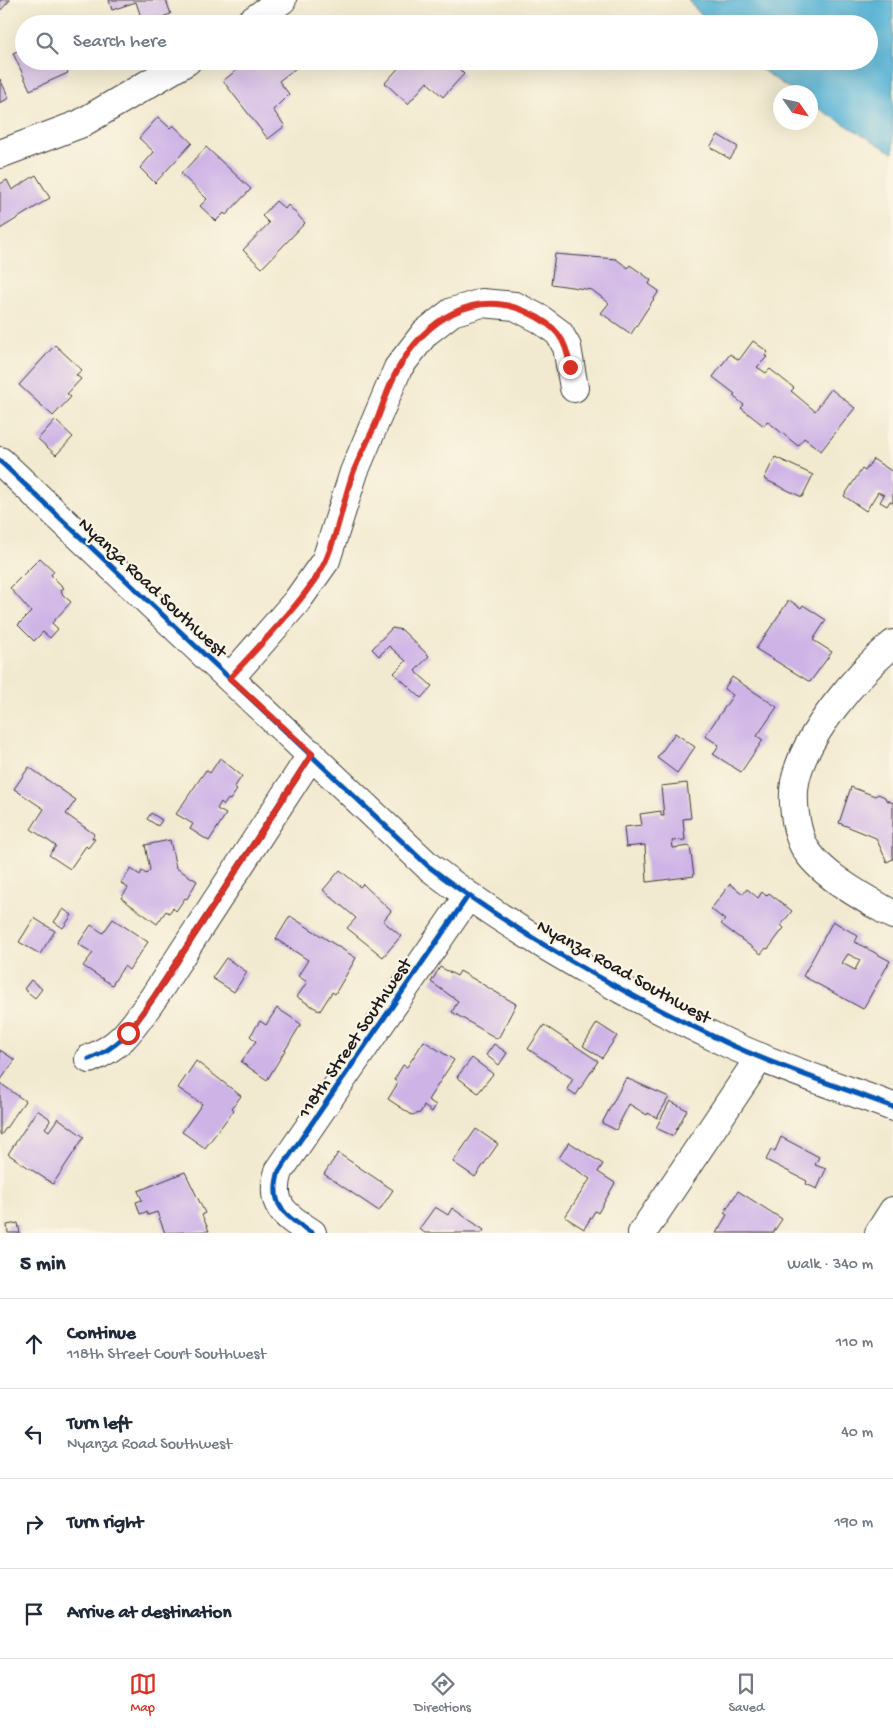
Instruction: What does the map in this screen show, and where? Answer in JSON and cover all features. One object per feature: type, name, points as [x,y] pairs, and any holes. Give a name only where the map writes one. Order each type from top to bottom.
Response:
[{"type":"street","points":[[261,15],[282,0]]},
{"type":"street","points":[[0,154],[80,124],[171,70]]},
{"type":"street","points":[[230,678],[297,601],[326,560],[354,472],[398,368],[425,333],[452,312],[482,303],[515,306],[540,319],[558,332],[568,347],[574,388]]},
{"type":"street","name":"Nyanza Road Southwest","points":[[0,461],[312,754],[428,866],[468,896],[600,979],[760,1057],[893,1108]]},
{"type":"street","points":[[893,644],[873,660],[833,710],[814,738],[795,782],[795,809],[802,842],[810,854],[839,882],[893,915]]},
{"type":"street","points":[[89,1058],[117,1045],[128,1033],[154,997],[312,754]]},
{"type":"street","name":"118th Street Southwest","points":[[312,1233],[287,1216],[276,1200],[275,1184],[279,1171],[468,896]]},
{"type":"street","points":[[642,1233],[760,1057]]},
{"type":"street","points":[[878,1233],[893,1211]]},
{"type":"water","points":[[688,0],[893,0],[893,153],[818,108],[818,85],[784,85],[762,70],[878,70],[878,15],[701,15]]},
{"type":"building","points":[[0,0],[10,0],[0,11]]},
{"type":"building","points":[[109,0],[166,0],[171,14],[140,15],[136,2],[112,10]]},
{"type":"building","points":[[21,70],[67,70],[68,73],[30,90]]},
{"type":"building","points":[[237,70],[293,70],[279,81],[289,94],[273,110],[285,126],[268,139],[223,81]]},
{"type":"building","points":[[397,70],[460,70],[464,74],[443,97],[427,82],[408,104],[385,83]]},
{"type":"building","points":[[0,79],[9,98],[0,103]]},
{"type":"building","points":[[158,117],[170,128],[173,125],[192,143],[155,183],[140,168],[154,152],[139,138]]},
{"type":"building","points":[[718,135],[738,147],[730,159],[710,147]]},
{"type":"building","points":[[206,147],[251,189],[226,215],[224,213],[216,221],[200,206],[207,199],[181,174]]},
{"type":"building","points":[[36,175],[50,198],[0,229],[0,184],[7,180],[12,190]]},
{"type":"building","points":[[276,201],[285,209],[288,205],[305,223],[262,268],[243,250],[269,223],[262,216]]},
{"type":"building","points":[[555,254],[616,259],[628,268],[630,265],[651,280],[649,284],[659,291],[631,334],[601,313],[609,303],[592,290],[551,284]]},
{"type":"building","points":[[753,341],[768,352],[765,356],[767,357],[757,367],[766,373],[770,369],[794,388],[791,391],[815,411],[831,389],[855,408],[821,451],[804,438],[798,446],[767,421],[764,426],[741,408],[744,405],[733,396],[735,394],[713,377],[730,354],[739,360]]},
{"type":"building","points":[[55,345],[82,370],[76,375],[81,379],[67,394],[71,397],[53,416],[19,385]]},
{"type":"building","points":[[55,420],[73,437],[56,455],[38,439]]},
{"type":"building","points":[[775,457],[813,475],[802,497],[764,479]]},
{"type":"building","points":[[873,459],[893,472],[893,503],[890,501],[887,506],[880,502],[884,495],[878,492],[866,511],[844,496],[862,469],[865,471]]},
{"type":"building","points":[[40,558],[54,571],[51,575],[64,588],[61,590],[63,595],[71,602],[52,623],[58,629],[50,638],[43,632],[34,641],[18,625],[31,612],[10,588]]},
{"type":"building","points":[[789,600],[801,608],[803,605],[826,620],[813,640],[832,652],[810,682],[756,649]]},
{"type":"building","points":[[392,628],[402,630],[429,656],[415,671],[432,686],[421,698],[394,673],[406,661],[389,646],[379,656],[372,649]]},
{"type":"building","points":[[732,677],[777,707],[757,736],[763,740],[741,772],[713,754],[719,745],[705,736],[733,695],[724,689]]},
{"type":"building","points":[[675,733],[695,747],[677,773],[657,758]]},
{"type":"building","points":[[220,758],[242,776],[234,788],[237,790],[230,800],[228,799],[224,805],[221,802],[217,809],[226,814],[209,841],[190,829],[193,824],[176,814],[206,770],[210,773]]},
{"type":"building","points":[[29,767],[76,800],[66,814],[94,834],[92,838],[95,839],[88,848],[86,846],[70,869],[49,855],[56,846],[31,829],[44,809],[14,789]]},
{"type":"building","points":[[687,783],[691,818],[683,819],[685,840],[672,841],[673,848],[690,846],[694,876],[647,882],[645,845],[626,847],[624,827],[642,825],[640,814],[661,811],[661,816],[664,816],[661,786]]},
{"type":"building","points":[[851,787],[875,796],[878,794],[893,803],[893,859],[887,862],[876,838],[839,823]]},
{"type":"building","points":[[151,813],[162,820],[158,826],[147,819]]},
{"type":"building","points":[[170,840],[176,868],[197,881],[187,899],[185,898],[176,911],[173,908],[169,913],[166,911],[157,924],[121,898],[128,888],[121,883],[131,869],[140,875],[142,871],[146,874],[150,870],[145,845]]},
{"type":"building","points":[[340,870],[360,887],[363,884],[391,911],[383,921],[401,936],[383,957],[347,928],[356,918],[323,890]]},
{"type":"building","points":[[730,884],[743,894],[747,889],[758,898],[762,892],[766,896],[769,893],[792,911],[781,925],[784,928],[768,949],[766,948],[761,954],[721,924],[725,920],[711,909]]},
{"type":"building","points":[[63,909],[72,915],[63,928],[54,922]]},
{"type":"building","points":[[290,916],[356,958],[335,994],[332,992],[320,1011],[297,997],[307,982],[298,976],[308,960],[276,939]]},
{"type":"building","points":[[34,918],[55,931],[40,954],[19,942]]},
{"type":"building","points":[[113,919],[148,942],[129,970],[124,966],[112,985],[83,966],[93,953],[78,944],[91,925],[103,933]]},
{"type":"building","points":[[833,921],[858,936],[855,942],[890,961],[863,1009],[803,976]],"holes":[[[848,954],[860,960],[855,970],[842,963]]]},
{"type":"building","points":[[226,958],[247,972],[234,992],[212,978]]},
{"type":"building","points":[[440,967],[457,976],[460,971],[516,1004],[499,1037],[496,1038],[452,1012],[458,1001],[431,982]]},
{"type":"building","points":[[31,980],[42,989],[35,998],[24,989]]},
{"type":"building","points":[[277,1008],[301,1024],[267,1080],[241,1062],[256,1041],[250,1036],[260,1021],[266,1025]]},
{"type":"building","points":[[597,1023],[617,1036],[602,1058],[583,1046]]},
{"type":"building","points":[[544,1025],[598,1061],[576,1095],[567,1089],[573,1079],[528,1049]]},
{"type":"building","points":[[424,1041],[454,1060],[428,1100],[436,1105],[432,1112],[424,1106],[420,1113],[412,1115],[388,1099],[398,1083],[394,1080],[403,1065],[407,1067]]},
{"type":"building","points":[[494,1044],[507,1053],[499,1065],[486,1055]]},
{"type":"building","points":[[0,1050],[15,1060],[0,1081]]},
{"type":"building","points":[[472,1058],[493,1074],[478,1093],[457,1077]]},
{"type":"building","points":[[196,1061],[241,1096],[232,1108],[234,1110],[205,1148],[182,1132],[202,1104],[178,1088]]},
{"type":"building","points":[[626,1078],[669,1097],[657,1118],[648,1113],[647,1115],[629,1104],[616,1130],[602,1123]]},
{"type":"building","points":[[0,1083],[25,1101],[1,1135],[0,1134]]},
{"type":"building","points":[[670,1101],[687,1110],[673,1136],[656,1128]]},
{"type":"building","points":[[37,1110],[49,1118],[50,1121],[45,1128],[49,1131],[58,1118],[84,1137],[53,1184],[8,1154]]},
{"type":"building","points":[[476,1129],[498,1144],[475,1177],[453,1162]]},
{"type":"building","points":[[781,1137],[819,1157],[815,1165],[826,1169],[817,1189],[806,1184],[807,1181],[766,1160],[771,1150],[775,1151]]},
{"type":"building","points":[[569,1142],[603,1164],[598,1172],[615,1183],[598,1213],[595,1211],[584,1229],[565,1217],[590,1179],[559,1158]]},
{"type":"building","points":[[338,1153],[393,1190],[379,1211],[324,1174]]},
{"type":"building","points":[[185,1172],[205,1213],[202,1215],[209,1231],[165,1233],[157,1212],[148,1215],[146,1212],[140,1214],[136,1202],[142,1200],[138,1191]]},
{"type":"building","points":[[738,1191],[782,1219],[773,1233],[716,1233],[727,1215],[724,1213]]},
{"type":"building","points":[[435,1207],[448,1215],[452,1208],[484,1230],[482,1233],[425,1233],[419,1229]]},
{"type":"building","points":[[18,1223],[20,1233],[8,1233],[7,1225]]},
{"type":"cycle path","points":[[0,461],[428,866],[463,892],[499,917],[573,962],[688,1024],[768,1061],[893,1107]]},
{"type":"cycle path","points":[[89,1059],[101,1054],[119,1041],[140,1017],[312,754]]},
{"type":"cycle path","points":[[312,1233],[287,1215],[278,1202],[276,1183],[279,1171],[468,896]]},
{"type":"route","points":[[128,1033],[154,997],[312,754],[230,678],[315,579],[326,560],[354,472],[398,368],[425,333],[452,312],[482,303],[515,306],[540,319],[558,332],[568,347],[570,367]]}]
